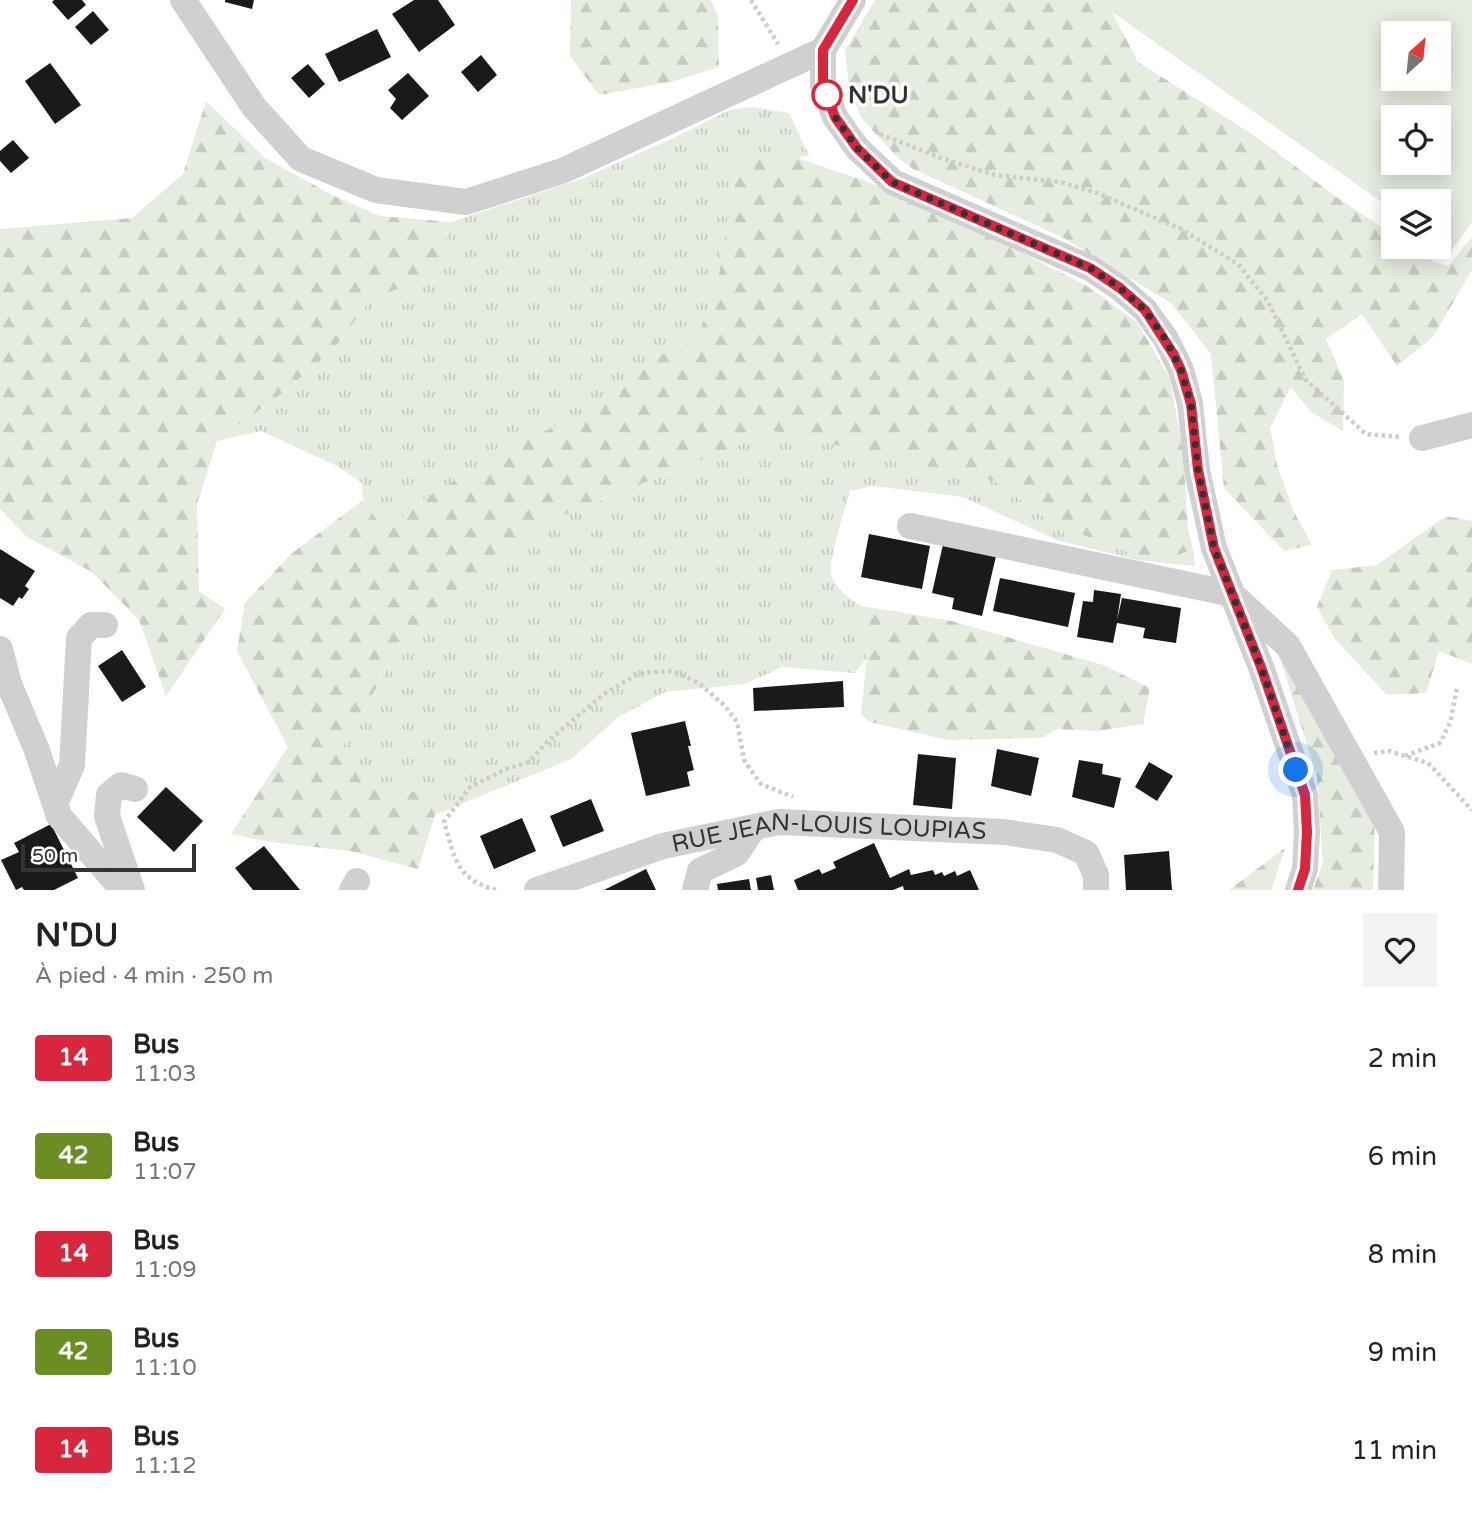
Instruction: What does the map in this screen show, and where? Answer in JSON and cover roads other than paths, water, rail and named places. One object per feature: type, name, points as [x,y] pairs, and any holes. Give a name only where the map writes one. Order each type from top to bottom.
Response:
[{"type":"street","points":[[183,0],[254,107],[301,159],[376,190],[466,202],[562,172],[823,50]]},
{"type":"street","points":[[853,0],[823,50],[823,85],[839,122],[857,148],[892,182],[1090,268],[1120,288],[1145,310],[1166,340],[1181,370],[1191,404],[1198,470],[1214,548],[1261,667],[1305,795],[1305,869],[1298,890]]},
{"type":"street","points":[[1422,438],[1472,425]]},
{"type":"street","points":[[910,526],[1232,594],[1288,646],[1392,832],[1391,890]]},
{"type":"street","points":[[55,804],[72,765],[79,638],[91,625],[105,625]]},
{"type":"street","points":[[0,649],[5,680],[36,748],[59,816],[123,890]]},
{"type":"street","points":[[132,890],[107,816],[109,795],[121,785],[135,789]]},
{"type":"street","name":"RUE JEAN-LOUIS LOUPIAS","points":[[537,890],[663,846],[779,822],[1004,832],[1057,840],[1086,853],[1096,875],[1096,890]]},
{"type":"street","points":[[695,890],[700,871],[737,853],[754,827]]},
{"type":"street","points":[[586,890],[601,868]]},
{"type":"place","name":"N'DU","points":[[827,95]]}]
